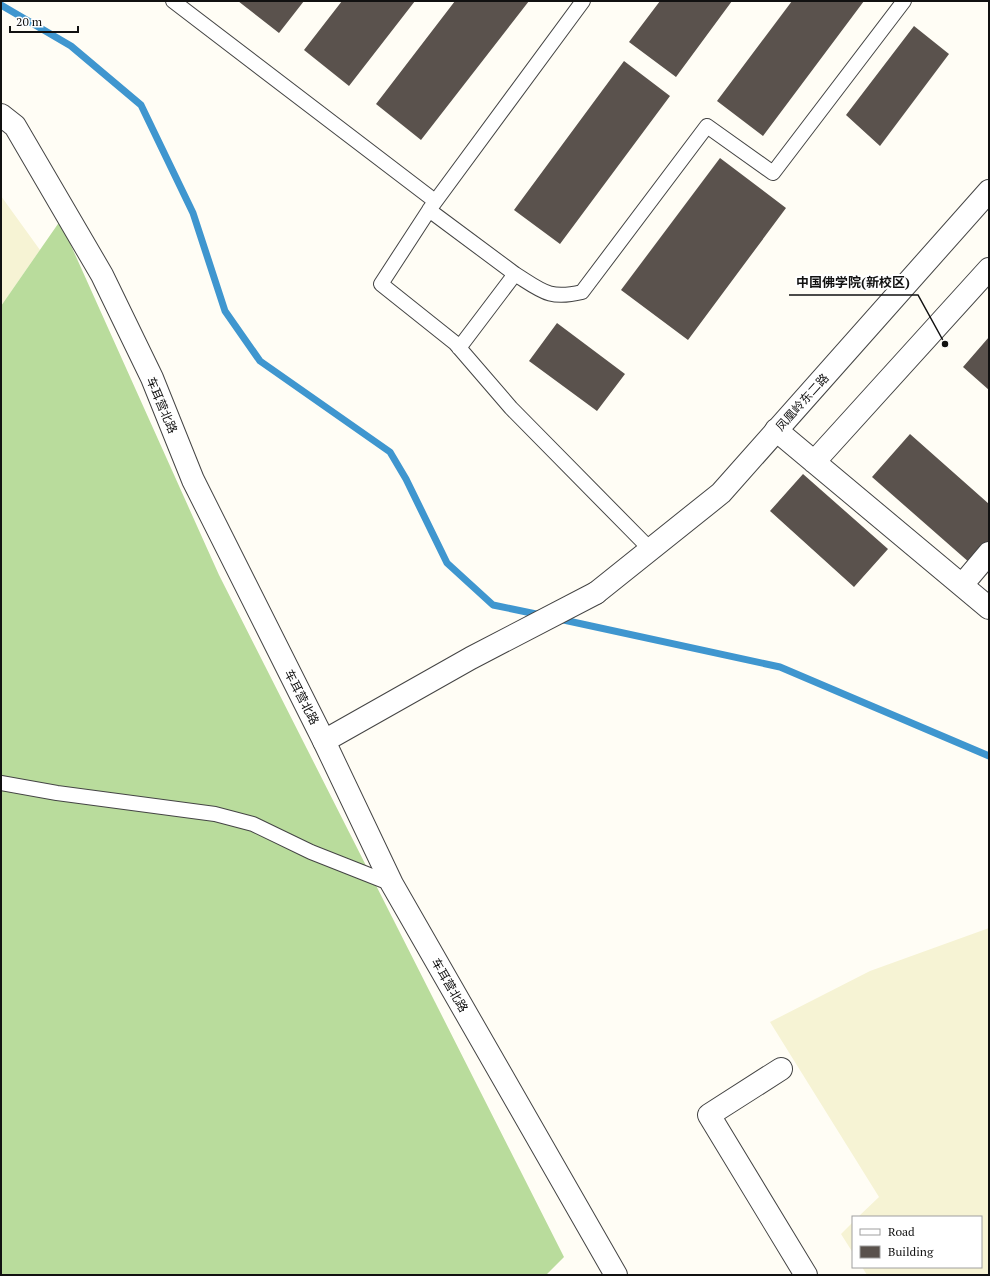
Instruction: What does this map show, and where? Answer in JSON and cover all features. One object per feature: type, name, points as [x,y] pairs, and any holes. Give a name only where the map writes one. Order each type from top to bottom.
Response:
[{"type":"street","name":"车耳营北路","points":[[1,115],[15,126],[102,275],[152,378],[193,480],[324,741],[392,884],[616,1275]]},
{"type":"street","name":"凤凰岭东二路","points":[[324,741],[471,658],[596,593],[721,493],[989,191]]},
{"type":"street","points":[[814,462],[989,269]]},
{"type":"street","points":[[776,430],[989,608]]},
{"type":"street","points":[[962,585],[989,553]]},
{"type":"street","points":[[781,1069],[709,1115],[806,1275]]},
{"type":"lane","points":[[173,1],[435,201],[381,284],[459,348],[511,408],[651,550]]},
{"type":"lane","points":[[429,210],[583,1]]},
{"type":"lane","points":[[429,210],[515,274],[546,294],[565,296],[582,292],[707,126],[773,173],[904,1]]},
{"type":"lane","points":[[459,348],[515,274]]},
{"type":"lane","points":[[1,783],[57,793],[223,816],[253,824],[311,852],[392,884]]},
{"type":"shaded area","points":[[1,196],[40,250],[1,306]]},
{"type":"shaded area","points":[[989,928],[989,1275],[867,1275],[863,1268],[982,1268],[982,1216],[859,1216],[879,1197],[770,1022],[870,971]]},
{"type":"shaded area","points":[[852,1223],[852,1251],[841,1234]]},
{"type":"green space","points":[[60,221],[219,575],[564,1257],[546,1275],[1,1275],[1,306]]},
{"type":"building","points":[[238,1],[304,1],[279,33]]},
{"type":"building","points":[[342,1],[415,1],[349,86],[304,50]]},
{"type":"building","points":[[455,1],[529,1],[421,140],[376,104]]},
{"type":"building","points":[[660,1],[732,1],[676,77],[629,42]]},
{"type":"building","points":[[792,1],[864,1],[763,136],[717,101]]},
{"type":"building","points":[[914,26],[949,54],[880,146],[846,115]]},
{"type":"building","points":[[624,61],[670,96],[560,244],[514,210]]},
{"type":"building","points":[[720,158],[786,208],[688,340],[621,290]]},
{"type":"building","points":[[557,323],[625,374],[597,411],[529,361]]},
{"type":"building","points":[[989,337],[989,390],[963,367]]},
{"type":"building","points":[[910,434],[989,504],[989,541],[970,563],[872,477]]},
{"type":"building","points":[[803,474],[888,549],[854,587],[770,511]]},
{"type":"waterway","points":[[1,5],[71,46],[141,105],[193,213],[225,311],[260,361],[390,452],[406,479],[447,563],[493,605],[541,615]]},
{"type":"waterway","points":[[559,619],[780,667],[989,756]]},
{"type":"place","name":"中国佛学院(新校区)","points":[[945,344]]}]
